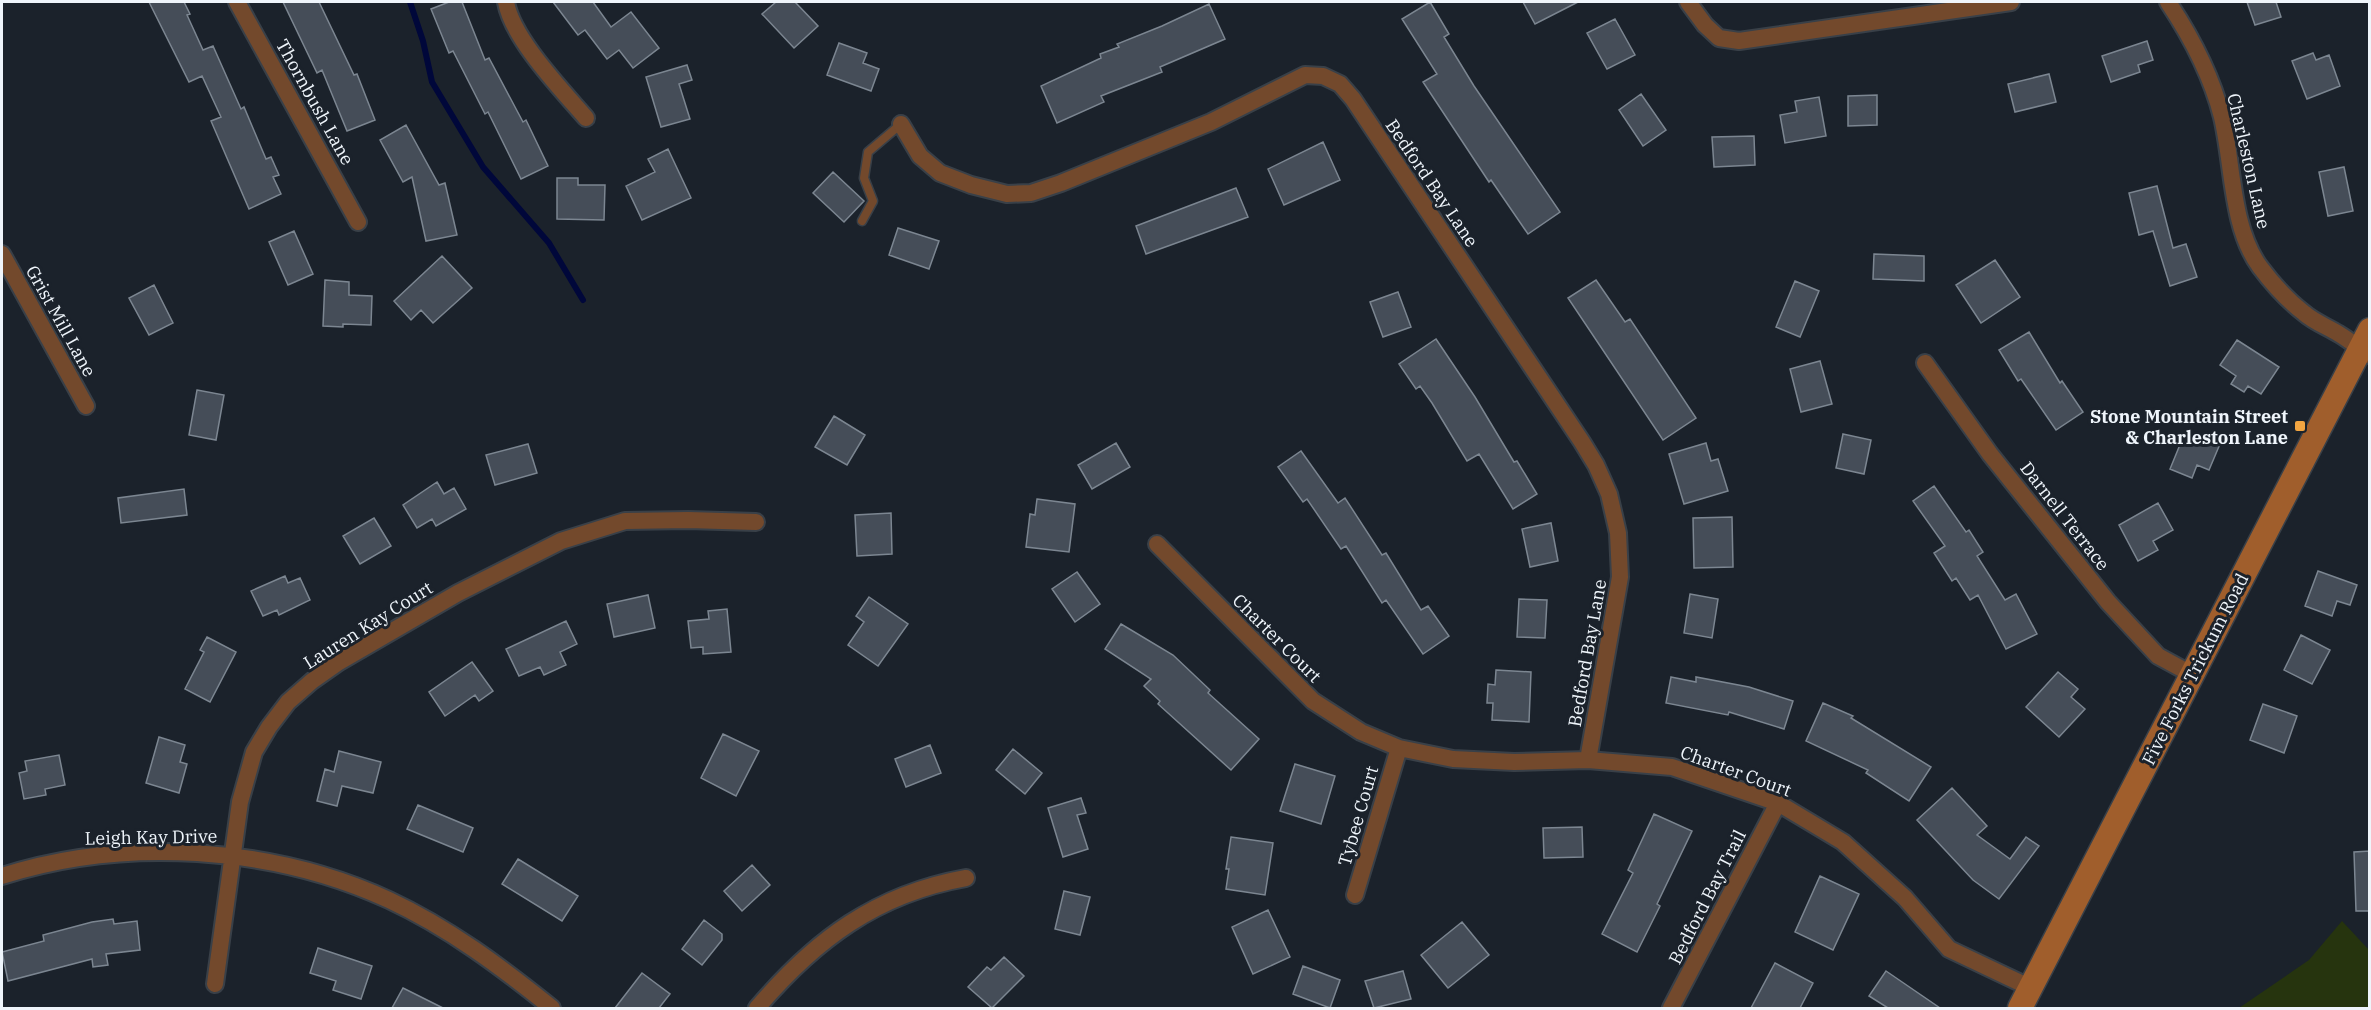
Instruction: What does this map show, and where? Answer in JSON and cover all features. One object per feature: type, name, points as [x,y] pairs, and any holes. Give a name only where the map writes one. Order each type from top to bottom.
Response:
[{"type":"main road","name":"Five Forks Trickum Road","points":[[2026,998],[2366,345]]},
{"type":"street","name":"Thornbush Lane","points":[[237,2],[358,222]]},
{"type":"street","points":[[506,2],[508,17],[548,73],[586,118]]},
{"type":"street","points":[[1688,2],[1705,26],[1719,38],[1739,40],[2011,2]]},
{"type":"street","name":"Charleston Lane","points":[[2168,2],[2190,35],[2210,77],[2222,118],[2237,208],[2244,234],[2258,265],[2305,314],[2366,345]]},
{"type":"street","name":"Bedford Bay Lane","points":[[902,124],[920,156],[940,173],[971,185],[1007,194],[1031,193],[1211,122],[1305,75],[1323,76],[1340,84],[1353,99],[1582,442],[1596,465],[1609,494],[1618,533],[1620,577],[1588,760]]},
{"type":"street","name":"Grist Mill Lane","points":[[2,254],[86,406]]},
{"type":"street","name":"Darnell Terrace","points":[[1925,363],[1990,454],[2108,602],[2158,656],[2193,675]]},
{"type":"street","name":"Lauren Kay Court","points":[[215,984],[240,802],[254,752],[288,702],[312,681],[339,662],[458,593],[561,541],[625,522],[688,519],[756,522]]},
{"type":"street","name":"Charter Court","points":[[1157,544],[1313,701],[1361,732],[1399,748],[1453,759],[1514,762],[1588,760],[1672,767],[1778,803],[1843,842],[1905,898],[1949,949],[2026,998]]},
{"type":"street","name":"Tybee Court","points":[[1355,895],[1399,748]]},
{"type":"street","name":"Bedford Bay Trail","points":[[1671,1008],[1778,803]]},
{"type":"street","name":"Leigh Kay Drive","points":[[2,876],[27,868],[72,859],[129,854],[203,853],[232,856],[307,871],[389,900],[451,933],[507,972],[552,1008]]},
{"type":"street","points":[[758,1008],[782,979],[838,931],[911,891],[966,878]]},
{"type":"lane","points":[[862,221],[873,201],[864,178],[868,152],[902,124]]},
{"type":"green space","points":[[2342,921],[2369,950],[2369,1008],[2239,1008],[2309,960]]},
{"type":"building","points":[[149,2],[184,2],[190,14],[187,15],[203,50],[213,46],[241,109],[244,107],[266,159],[271,157],[279,175],[273,177],[281,194],[249,209],[211,121],[221,117],[202,76],[189,82]]},
{"type":"building","points":[[283,2],[319,2],[354,75],[357,74],[375,120],[347,131],[322,70],[317,73]]},
{"type":"building","points":[[449,2],[462,2],[485,60],[489,58],[523,122],[526,120],[548,166],[521,179],[488,112],[485,114],[453,51],[449,53],[431,9]]},
{"type":"building","points":[[553,2],[593,2],[611,27],[631,12],[659,48],[633,68],[619,50],[607,59],[585,30],[578,35]]},
{"type":"building","points":[[776,2],[795,2],[818,26],[794,48],[762,14]]},
{"type":"building","points":[[1430,2],[1449,34],[1444,37],[1474,86],[1560,212],[1528,234],[1491,180],[1489,182],[1423,82],[1437,74],[1402,19]]},
{"type":"building","points":[[1523,2],[1578,2],[1535,24]]},
{"type":"building","points":[[2247,2],[2276,2],[2281,17],[2255,25]]},
{"type":"building","points":[[1209,4],[1225,39],[1160,67],[1162,72],[1101,96],[1104,102],[1057,123],[1041,86],[1101,58],[1100,54],[1119,47],[1117,44]]},
{"type":"building","points":[[1615,19],[1635,55],[1607,69],[1587,33]]},
{"type":"building","points":[[2147,41],[2153,60],[2138,65],[2140,72],[2111,82],[2102,56]]},
{"type":"building","points":[[839,43],[867,53],[863,63],[879,69],[871,91],[827,75]]},
{"type":"building","points":[[2313,53],[2316,60],[2329,55],[2340,86],[2307,99],[2292,61]]},
{"type":"building","points":[[687,65],[692,80],[679,84],[690,119],[661,127],[646,77]]},
{"type":"building","points":[[2049,74],[2056,102],[2015,112],[2008,84]]},
{"type":"building","points":[[1641,94],[1666,130],[1643,146],[1619,110]]},
{"type":"building","points":[[1877,95],[1877,125],[1848,126],[1848,96]]},
{"type":"building","points":[[1819,97],[1826,136],[1785,143],[1780,115],[1797,112],[1795,101]]},
{"type":"building","points":[[406,125],[439,185],[445,183],[457,235],[426,241],[412,177],[403,182],[380,140]]},
{"type":"building","points":[[1754,136],[1755,165],[1714,167],[1712,137]]},
{"type":"building","points":[[1323,142],[1340,180],[1284,205],[1268,169]]},
{"type":"building","points":[[668,149],[691,198],[642,220],[626,186],[655,172],[648,159]]},
{"type":"building","points":[[2344,167],[2353,211],[2328,216],[2319,172]]},
{"type":"building","points":[[833,172],[864,201],[844,222],[813,193]]},
{"type":"building","points":[[557,178],[578,178],[578,185],[605,185],[604,220],[557,219]]},
{"type":"building","points":[[2157,186],[2173,248],[2186,244],[2197,277],[2170,286],[2153,231],[2139,235],[2129,193]]},
{"type":"building","points":[[1236,188],[1248,217],[1146,254],[1136,226]]},
{"type":"building","points":[[898,228],[939,241],[929,269],[889,255]]},
{"type":"building","points":[[294,231],[313,274],[288,285],[269,242]]},
{"type":"building","points":[[1874,254],[1924,256],[1924,281],[1873,279]]},
{"type":"building","points":[[442,256],[472,288],[433,323],[421,310],[411,320],[394,301]]},
{"type":"building","points":[[1995,260],[2020,297],[1981,323],[1956,285]]},
{"type":"building","points":[[325,280],[349,282],[349,295],[372,296],[371,325],[323,326]]},
{"type":"building","points":[[1596,280],[1625,322],[1630,319],[1696,418],[1663,440],[1568,298]]},
{"type":"building","points":[[1795,281],[1819,291],[1800,337],[1776,327]]},
{"type":"building","points":[[154,285],[173,323],[149,335],[129,298]]},
{"type":"building","points":[[1398,292],[1411,327],[1383,337],[1370,302]]},
{"type":"building","points":[[2029,332],[2060,383],[2062,381],[2083,412],[2056,430],[2021,379],[2018,381],[1999,350]]},
{"type":"building","points":[[1436,339],[1537,494],[1513,509],[1479,454],[1467,461],[1432,403],[1420,386],[1416,389],[1399,364]]},
{"type":"building","points":[[2237,340],[2279,367],[2261,394],[2248,386],[2244,392],[2231,384],[2236,376],[2220,365]]},
{"type":"building","points":[[1820,361],[1832,404],[1801,412],[1790,369]]},
{"type":"building","points":[[197,390],[224,395],[216,440],[189,435]]},
{"type":"building","points":[[834,416],[865,435],[847,465],[815,447]]},
{"type":"building","points":[[2186,430],[2220,444],[2209,470],[2197,465],[2192,478],[2170,469]]},
{"type":"building","points":[[1843,434],[1871,440],[1864,474],[1836,468]]},
{"type":"building","points":[[1116,443],[1130,467],[1092,489],[1078,465]]},
{"type":"building","points":[[1706,443],[1711,461],[1718,459],[1728,491],[1684,504],[1669,454]]},
{"type":"building","points":[[528,444],[537,473],[495,485],[486,455]]},
{"type":"building","points":[[1301,451],[1338,503],[1345,498],[1382,555],[1386,553],[1421,610],[1428,606],[1449,636],[1423,654],[1386,600],[1382,603],[1346,546],[1341,549],[1307,499],[1303,502],[1278,467]]},
{"type":"building","points":[[437,482],[444,494],[454,488],[466,509],[436,526],[432,519],[417,528],[403,505]]},
{"type":"building","points":[[1934,486],[1966,532],[1969,530],[1983,552],[1977,556],[2005,600],[2016,594],[2037,634],[2006,649],[1978,595],[1970,600],[1956,578],[1952,581],[1934,553],[1945,546],[1913,501]]},
{"type":"building","points":[[184,489],[187,515],[121,523],[118,498]]},
{"type":"building","points":[[1037,499],[1075,504],[1069,552],[1026,547],[1030,514],[1035,515]]},
{"type":"building","points":[[2158,503],[2173,530],[2153,541],[2158,550],[2138,561],[2119,525]]},
{"type":"building","points":[[891,513],[892,554],[857,556],[855,515]]},
{"type":"building","points":[[1732,517],[1733,567],[1694,568],[1693,518]]},
{"type":"building","points":[[374,518],[391,546],[360,564],[343,536]]},
{"type":"building","points":[[1551,523],[1558,561],[1530,567],[1522,529]]},
{"type":"building","points":[[2318,571],[2357,585],[2350,605],[2337,601],[2332,616],[2305,606]]},
{"type":"building","points":[[1077,572],[1100,604],[1075,622],[1052,589]]},
{"type":"building","points":[[285,576],[288,583],[300,578],[310,600],[279,615],[277,610],[263,616],[251,591]]},
{"type":"building","points":[[1690,594],[1718,599],[1712,638],[1684,633]]},
{"type":"building","points":[[648,595],[655,628],[614,637],[607,604]]},
{"type":"building","points":[[869,597],[908,624],[878,666],[848,645],[864,622],[856,616]]},
{"type":"building","points":[[1519,599],[1547,600],[1545,638],[1517,637]]},
{"type":"building","points":[[727,609],[731,652],[703,654],[703,647],[691,648],[688,621],[709,619],[708,611]]},
{"type":"building","points":[[566,621],[577,644],[560,652],[566,665],[544,675],[540,667],[519,676],[506,649]]},
{"type":"building","points":[[1121,624],[1173,655],[1210,690],[1208,693],[1259,739],[1231,770],[1158,704],[1160,701],[1144,686],[1151,679],[1105,649]]},
{"type":"building","points":[[2301,635],[2330,650],[2312,684],[2284,670]]},
{"type":"building","points":[[207,637],[236,652],[210,702],[185,689],[204,652],[200,650]]},
{"type":"building","points":[[472,662],[493,691],[479,701],[475,695],[445,716],[429,692]]},
{"type":"building","points":[[1496,670],[1531,672],[1529,722],[1492,720],[1493,703],[1487,703],[1488,684],[1495,685]]},
{"type":"building","points":[[2058,672],[2078,689],[2071,697],[2085,709],[2059,737],[2026,707]]},
{"type":"building","points":[[1671,677],[1696,682],[1696,677],[1749,687],[1793,701],[1784,729],[1729,712],[1728,715],[1666,703]]},
{"type":"building","points":[[1823,703],[1853,716],[1851,718],[1931,767],[1909,801],[1866,773],[1868,770],[1806,741]]},
{"type":"building","points":[[2263,704],[2297,716],[2284,753],[2250,740]]},
{"type":"building","points":[[723,734],[759,751],[736,796],[701,778]]},
{"type":"building","points":[[159,737],[185,745],[180,762],[187,764],[179,793],[146,783]]},
{"type":"building","points":[[930,745],[941,773],[906,787],[895,759]]},
{"type":"building","points":[[1013,749],[1042,773],[1025,794],[996,770]]},
{"type":"building","points":[[339,751],[381,762],[373,793],[342,786],[337,806],[317,801],[325,769],[334,772]]},
{"type":"building","points":[[59,755],[65,785],[45,789],[46,795],[24,799],[19,773],[27,771],[25,761]]},
{"type":"building","points":[[1295,764],[1335,776],[1321,824],[1280,811]]},
{"type":"building","points":[[1952,788],[1987,826],[1977,835],[2010,859],[2026,837],[2039,846],[1999,899],[1973,880],[1917,820]]},
{"type":"building","points":[[1081,798],[1086,813],[1077,815],[1088,849],[1063,857],[1048,808]]},
{"type":"building","points":[[418,805],[473,828],[463,852],[407,829]]},
{"type":"building","points":[[1654,814],[1692,831],[1657,904],[1660,906],[1637,952],[1602,934],[1633,873],[1628,870]]},
{"type":"building","points":[[1582,827],[1583,857],[1544,858],[1543,828]]},
{"type":"building","points":[[1231,837],[1273,843],[1265,895],[1226,889],[1229,869],[1226,869]]},
{"type":"building","points":[[2370,851],[2370,911],[2356,911],[2354,852]]},
{"type":"building","points":[[518,859],[578,896],[562,921],[502,884]]},
{"type":"building","points":[[752,865],[770,885],[742,911],[724,891]]},
{"type":"building","points":[[1820,876],[1859,894],[1833,950],[1795,932]]},
{"type":"building","points":[[1064,891],[1090,897],[1080,935],[1055,929]]},
{"type":"building","points":[[1268,910],[1290,957],[1253,974],[1232,927]]},
{"type":"building","points":[[113,919],[114,924],[137,921],[140,950],[106,954],[108,965],[93,967],[92,959],[8,981],[2,952],[44,941],[43,935]]},
{"type":"building","points":[[704,920],[722,934],[722,940],[702,965],[682,949]]},
{"type":"building","points":[[1462,922],[1489,955],[1448,988],[1421,955]]},
{"type":"building","points":[[318,948],[372,966],[361,999],[333,990],[336,981],[310,973]]},
{"type":"building","points":[[1004,957],[1024,976],[992,1008],[968,987],[987,967],[991,970]]},
{"type":"building","points":[[1775,963],[1813,983],[1800,1008],[1751,1008]]},
{"type":"building","points":[[1303,966],[1340,980],[1330,1008],[1293,994]]},
{"type":"building","points":[[1403,971],[1411,999],[1374,1008],[1365,981]]},
{"type":"building","points":[[1886,971],[1940,1008],[1888,1008],[1869,996]]},
{"type":"building","points":[[642,973],[670,994],[659,1008],[615,1008]]},
{"type":"building","points":[[403,988],[443,1008],[392,1008]]},
{"type":"waterway","points":[[410,2],[423,41],[432,82],[483,167],[549,243],[583,300]]},
{"type":"place","name":"Stone Mountain Street & Charleston Lane","points":[[2300,426]]}]
